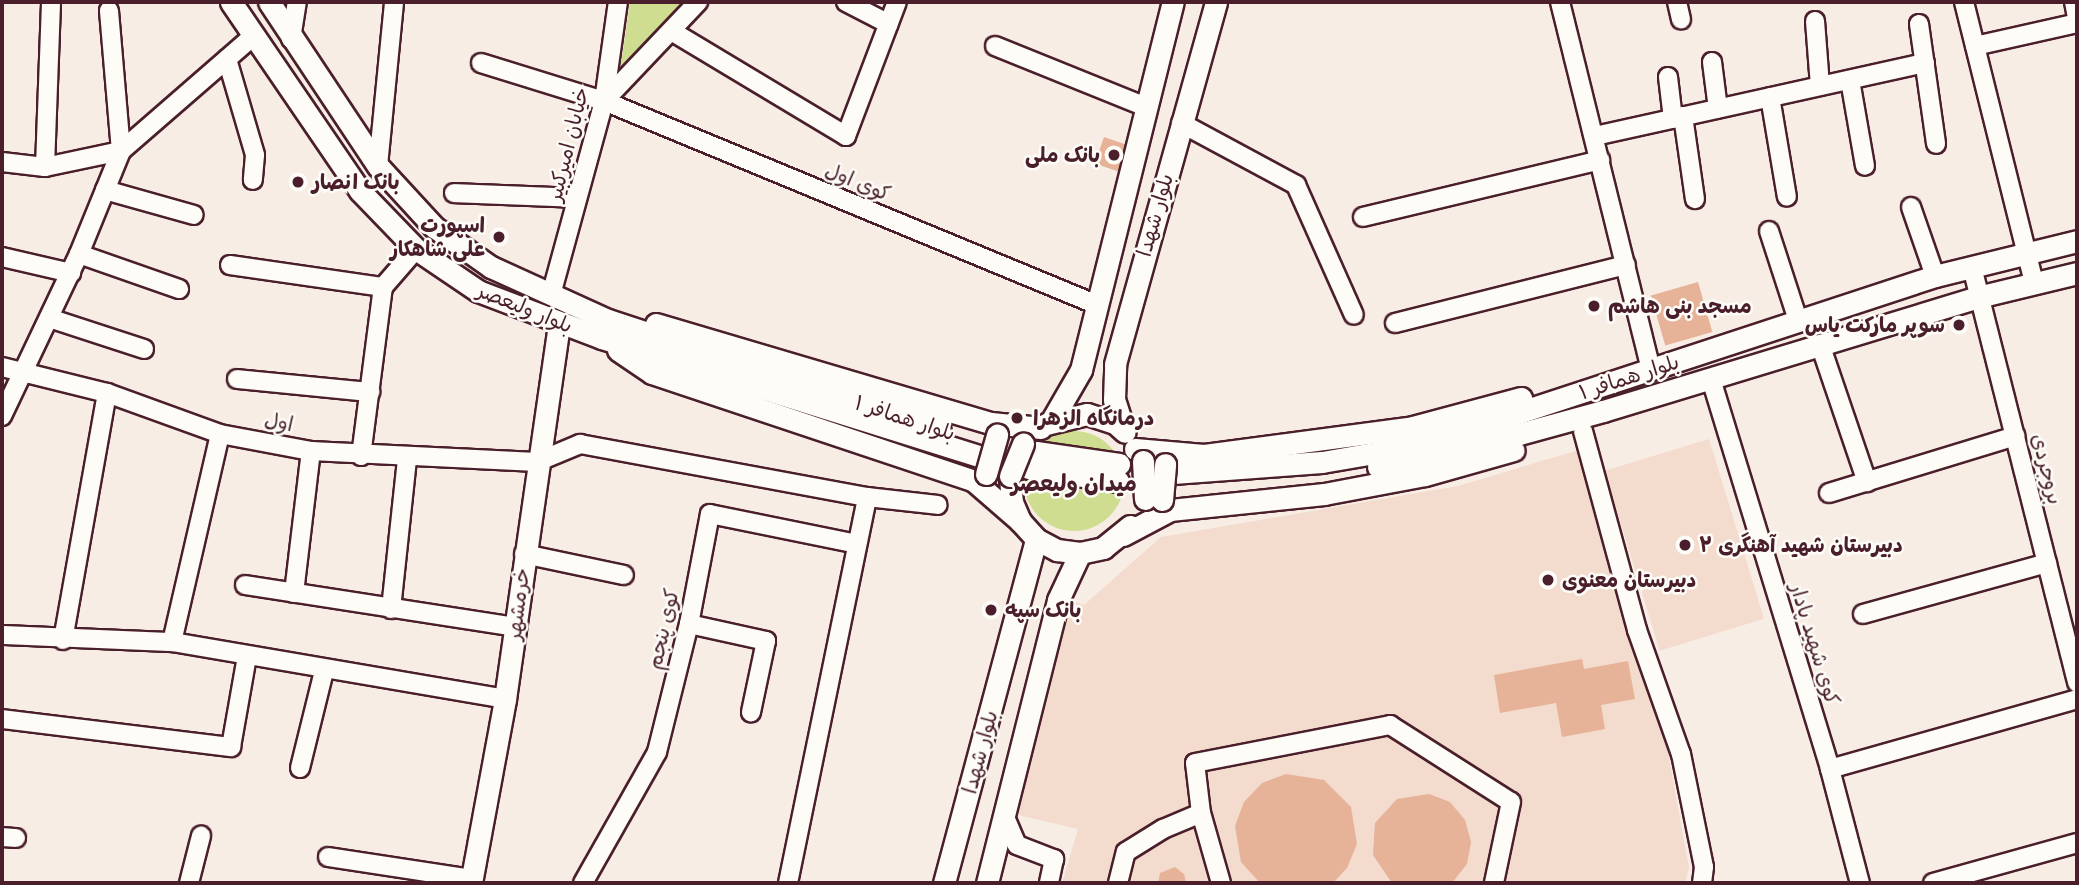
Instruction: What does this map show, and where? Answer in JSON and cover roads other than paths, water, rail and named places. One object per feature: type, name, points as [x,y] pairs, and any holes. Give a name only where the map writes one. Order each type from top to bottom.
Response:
[{"type":"main road","name":"بلوار ولیعصر","points":[[231,2],[252,37],[360,191],[416,249],[478,290],[559,324],[605,329],[819,399]]},
{"type":"main road","name":"بلوار ولیعصر","points":[[269,2],[291,39],[378,166],[435,227],[491,267],[551,295],[605,329]]},
{"type":"main road","name":"بلوار شهدا","points":[[1047,424],[1081,370],[1095,304],[1173,2]]},
{"type":"main road","name":"بلوار شهدا","points":[[1124,430],[1114,400],[1115,364],[1216,2]]},
{"type":"main road","name":"بلوار همافر ۱","points":[[1165,483],[1322,462],[1420,445],[1935,276],[2077,242]]},
{"type":"main road","name":"بلوار همافر ۱","points":[[1165,483],[1247,483],[1424,460],[1603,411],[1982,296],[2077,273]]},
{"type":"main road","name":"خرمشهر","points":[[471,881],[505,699],[537,462],[559,324]]},
{"type":"main road","points":[[605,329],[667,324],[987,453],[1020,521],[1036,539],[1057,550],[1080,553],[1103,548],[1123,535],[1165,483]]},
{"type":"main road","points":[[605,329],[652,373],[987,453],[1047,424],[1102,416],[1124,430],[1129,464]]},
{"type":"main road","name":"بلوار همافر ۱","points":[[819,399],[987,453]]},
{"type":"main road","points":[[1025,460],[1129,464],[1165,483],[1324,494],[1425,475],[1583,431],[1603,411]]},
{"type":"main road","points":[[1020,521],[1012,502],[1025,460],[1047,424]]},
{"type":"main road","points":[[1129,464],[1165,483]]},
{"type":"main road","name":"بلوار شهدا","points":[[944,883],[1036,539]]},
{"type":"main road","name":"بلوار شهدا","points":[[987,883],[1058,600],[1080,553]]},
{"type":"street","points":[[45,167],[51,2]]},
{"type":"street","points":[[291,39],[297,2]]},
{"type":"street","points":[[378,166],[394,2]]},
{"type":"street","name":"خیابان امیرکبیر","points":[[551,295],[604,102],[618,2]]},
{"type":"street","points":[[604,102],[673,32],[698,2]]},
{"type":"street","points":[[846,2],[889,24]]},
{"type":"street","points":[[673,32],[846,136],[897,2]]},
{"type":"street","points":[[1560,2],[1651,371]]},
{"type":"street","points":[[1677,2],[1681,20]]},
{"type":"street","points":[[1964,2],[2024,254],[2034,283]]},
{"type":"street","points":[[2074,2],[2077,17]]},
{"type":"street","points":[[109,11],[121,151]]},
{"type":"street","points":[[1815,21],[1820,86]]},
{"type":"street","points":[[1975,46],[2077,23]]},
{"type":"street","points":[[1919,24],[1936,144]]},
{"type":"street","points":[[2,416],[71,273],[121,151],[252,37]]},
{"type":"street","points":[[995,46],[1146,107]]},
{"type":"street","points":[[227,59],[255,155],[253,180]]},
{"type":"street","points":[[1712,62],[1718,108]]},
{"type":"street","name":"کوی اول","points":[[481,63],[604,102],[1095,304]]},
{"type":"street","points":[[1595,136],[1925,63]]},
{"type":"street","points":[[1668,77],[1695,199]]},
{"type":"street","points":[[1850,80],[1865,166]]},
{"type":"street","points":[[1770,97],[1787,197]]},
{"type":"street","points":[[1181,123],[1296,185],[1354,315]]},
{"type":"street","points":[[2,162],[45,167],[121,151]]},
{"type":"street","points":[[1363,217],[1600,160]]},
{"type":"street","points":[[105,190],[194,215]]},
{"type":"street","points":[[454,193],[578,198]]},
{"type":"street","points":[[1911,207],[1935,276]]},
{"type":"street","points":[[1769,230],[1798,320]]},
{"type":"street","points":[[361,456],[383,287],[416,249]]},
{"type":"street","points":[[79,254],[178,289]]},
{"type":"street","points":[[2,257],[71,273]]},
{"type":"street","points":[[230,265],[383,287]]},
{"type":"street","points":[[1395,323],[1626,265]]},
{"type":"street","name":"بروجردی","points":[[1972,267],[1982,296],[2077,683]]},
{"type":"street","points":[[49,318],[144,349]]},
{"type":"street","points":[[1820,344],[1867,482]]},
{"type":"street","name":"اول","points":[[2,367],[23,368],[107,393],[220,434],[311,451],[407,459],[537,462]]},
{"type":"street","points":[[237,379],[370,392]]},
{"type":"street","name":"کوی شهید پادار","points":[[1711,379],[1830,769],[1860,883]]},
{"type":"street","points":[[62,640],[107,393]]},
{"type":"street","points":[[1583,431],[1637,630],[1681,754],[1704,867],[1702,883]]},
{"type":"street","points":[[172,642],[220,434]]},
{"type":"street","points":[[1829,493],[2015,436]]},
{"type":"street","points":[[537,462],[580,444],[867,498],[938,505]]},
{"type":"street","points":[[294,593],[311,451]]},
{"type":"street","points":[[391,609],[407,459]]},
{"type":"street","points":[[788,883],[867,498]]},
{"type":"street","name":"کوی پنجم","points":[[583,883],[657,752],[690,624],[710,514],[857,544]]},
{"type":"street","points":[[524,555],[624,575]]},
{"type":"street","points":[[1863,614],[2047,563]]},
{"type":"street","points":[[245,585],[516,627]]},
{"type":"street","points":[[690,624],[766,641],[751,712]]},
{"type":"street","points":[[2,635],[62,640],[172,642],[324,671],[505,699]]},
{"type":"street","points":[[2,719],[231,747],[247,656]]},
{"type":"street","points":[[300,768],[324,671]]},
{"type":"street","points":[[1830,769],[2077,699]]},
{"type":"street","points":[[1221,883],[1201,813],[1195,763],[1390,725],[1511,802],[1494,883]]},
{"type":"street","points":[[1118,883],[1126,852],[1163,829],[1201,813]]},
{"type":"street","points":[[1005,817],[1017,845],[1055,859],[1049,883]]},
{"type":"street","points":[[189,883],[201,836]]},
{"type":"street","points":[[1933,883],[2077,843]]},
{"type":"street","points":[[328,857],[471,881]]},
{"type":"place","name":"بانک ملی","points":[[1114,155]]},
{"type":"place","name":"بانک انصار","points":[[298,182]]},
{"type":"place","name":"اسپورت علی شاهکار","points":[[499,237]]},
{"type":"place","name":"مسجد بنی هاشم","points":[[1594,306]]},
{"type":"place","name":"سوپر مارکت یاس","points":[[1959,325]]},
{"type":"place","name":"درمانگاه الزهرا","points":[[1017,418]]},
{"type":"place","name":"دبیرستان شهید آهنگری ۲","points":[[1685,545]]},
{"type":"place","name":"دبیرستان معنوی","points":[[1548,580]]},
{"type":"place","name":"بانک سپه","points":[[991,610]]},
{"type":"district","name":"میدان ولیعصر","points":[[1074,484]]}]
